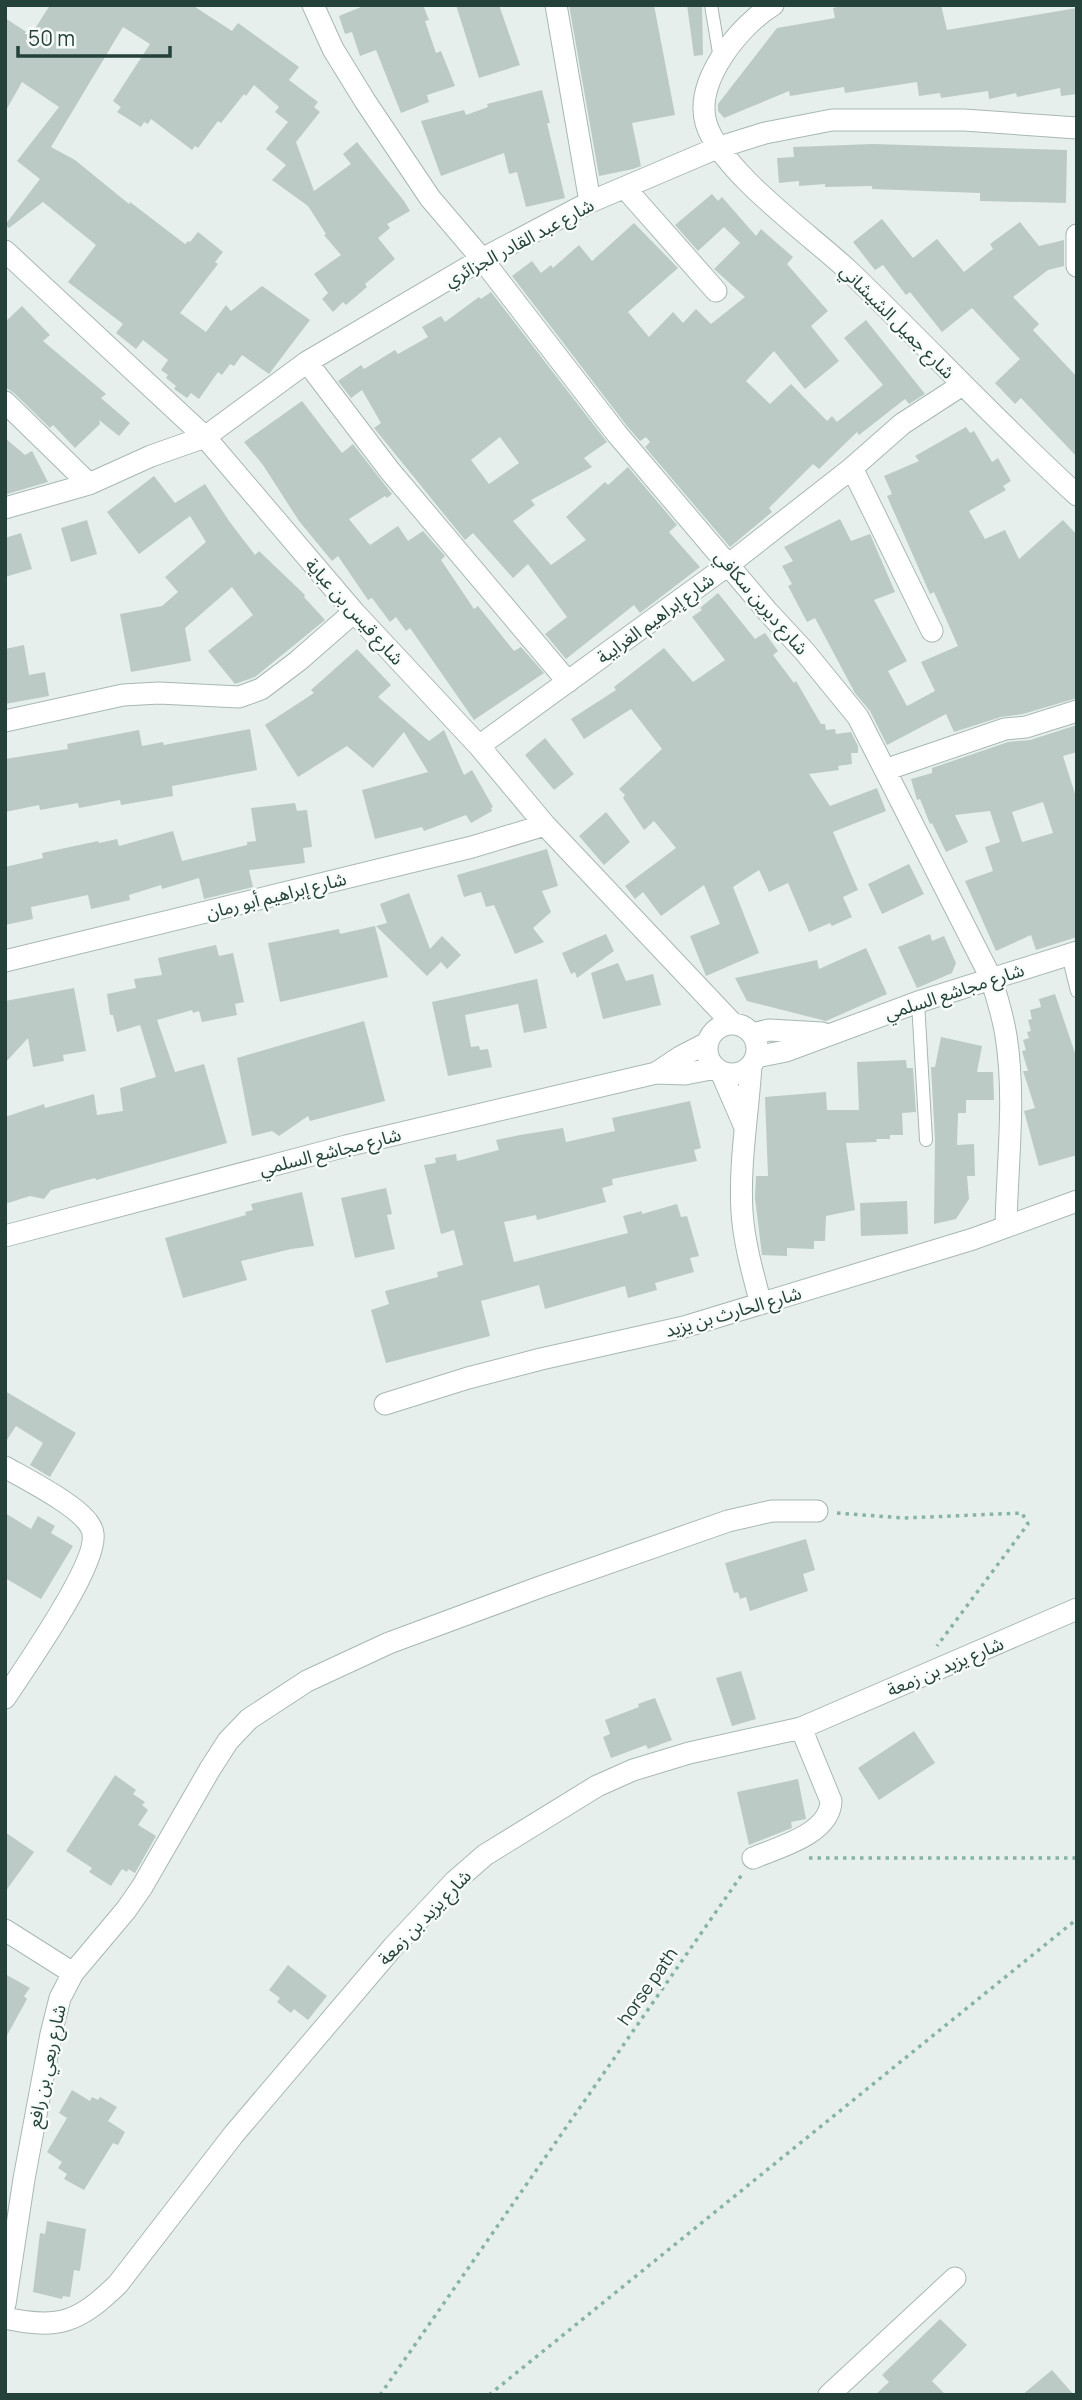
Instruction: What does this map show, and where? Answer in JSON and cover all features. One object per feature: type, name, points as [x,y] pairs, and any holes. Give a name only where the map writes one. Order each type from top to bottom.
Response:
[{"type":"street","name":"شارع ديرين سكافي","points":[[313,5],[334,49],[365,101],[430,198],[482,259],[617,434],[843,696],[869,736],[991,978],[1001,1011],[1010,1096],[1006,1227]]},
{"type":"street","points":[[556,5],[590,202]]},
{"type":"street","points":[[717,148],[706,123],[706,91],[720,60],[737,36],[758,14],[773,5]]},
{"type":"street","name":"شارع عبد القادر الجزائري","points":[[5,508],[89,484],[151,456],[205,437],[307,362],[482,259],[590,202],[717,148],[797,126],[832,120],[964,120],[1077,128]]},
{"type":"street","name":"شارع جميل الشيشاني","points":[[717,148],[748,181],[848,271],[1077,495]]},
{"type":"street","points":[[625,188],[716,291]]},
{"type":"street","points":[[1077,235],[1077,266]]},
{"type":"street","name":"شارع قيس بن عباية","points":[[5,251],[205,437],[354,612],[479,746],[545,825],[732,1023]]},
{"type":"street","points":[[307,362],[390,471],[568,682]]},
{"type":"street","name":"شارع إبراهيم الغرايبة","points":[[479,746],[728,565],[852,468],[902,424],[962,384]]},
{"type":"street","points":[[5,402],[89,484]]},
{"type":"street","points":[[852,468],[932,631]]},
{"type":"street","points":[[5,721],[123,695],[159,693],[239,697],[261,689],[354,612]]},
{"type":"street","points":[[885,770],[1005,729],[1026,727],[1077,711]]},
{"type":"street","name":"شارع إبراهيم أبو رمان","points":[[5,961],[472,847],[545,825]]},
{"type":"street","name":"شارع مجاشع السلمي","points":[[754,1061],[918,1002],[1072,953]]},
{"type":"street","name":"شارع قيس بن عباية","points":[[694,982],[709,1039]]},
{"type":"street","points":[[744,1125],[718,1070],[708,1057],[709,1039],[720,1026],[732,1023],[743,1026],[752,1034],[757,1045],[744,1125],[741,1174],[743,1215],[761,1304]]},
{"type":"street","name":"شارع مجاشع السلمي","points":[[752,1034],[769,1030],[831,1033]]},
{"type":"street","name":"شارع مجاشع السلمي","points":[[656,1073],[709,1039]]},
{"type":"street","points":[[718,1070],[737,1073],[754,1061]]},
{"type":"street","name":"شارع مجاشع السلمي","points":[[5,1236],[346,1146],[656,1073],[685,1074],[718,1070]]},
{"type":"street","name":"شارع الحارث بن يزيد","points":[[385,1405],[468,1378],[684,1327],[1006,1227],[1077,1201]]},
{"type":"street","points":[[5,1467],[69,1506],[88,1523],[93,1534],[92,1548],[64,1606],[5,1698]]},
{"type":"street","name":"شارع ربعي بن رافع","points":[[5,2304],[22,2192],[60,1998],[73,1973],[131,1902],[228,1741],[249,1720],[307,1681],[389,1643],[728,1521],[772,1511],[817,1511]]},
{"type":"street","name":"شارع يزيد بن زمعة","points":[[5,2318],[31,2324],[64,2323],[96,2306],[111,2292],[234,2134],[384,1958],[454,1881],[485,1855],[597,1786],[633,1770],[689,1753],[801,1728],[1077,1609]]},
{"type":"street","points":[[753,1858],[806,1834],[824,1822],[831,1812],[831,1801],[801,1728]]},
{"type":"street","points":[[5,1930],[73,1973]]},
{"type":"street","points":[[830,2395],[955,2278]]},
{"type":"lane","points":[[710,5],[720,60]]},
{"type":"lane","points":[[1072,953],[1077,991]]},
{"type":"lane","points":[[918,1002],[926,1140]]},
{"type":"path","points":[[817,1511],[904,1518],[1021,1513],[1025,1516],[1028,1524],[1026,1528],[935,1648]]},
{"type":"path","name":"horse path","points":[[380,2395],[753,1858]]},
{"type":"path","points":[[807,1858],[1077,1858]]},
{"type":"path","points":[[489,2395],[1077,1919]]},
{"type":"building","points":[[50,5],[192,5],[232,31],[238,23],[299,67],[289,80],[318,102],[314,107],[320,112],[296,142],[314,191],[351,164],[343,154],[357,142],[410,211],[387,224],[390,228],[378,238],[395,259],[365,284],[367,287],[346,305],[343,302],[333,312],[322,299],[328,293],[314,274],[341,255],[324,235],[326,234],[308,206],[272,180],[286,165],[266,149],[288,122],[275,112],[279,107],[254,85],[221,123],[218,121],[198,148],[195,146],[192,150],[151,119],[141,127],[117,112],[121,107],[113,101],[150,44],[123,27],[51,147],[75,160],[129,204],[130,202],[185,244],[198,232],[223,252],[215,262],[218,264],[180,313],[206,332],[226,305],[231,311],[262,286],[310,320],[269,374],[242,355],[234,366],[230,364],[222,375],[218,372],[199,399],[191,393],[187,398],[174,389],[176,386],[161,370],[168,360],[143,340],[136,349],[116,333],[123,324],[68,282],[96,245],[43,202],[9,228],[5,225],[40,179],[17,161],[59,107],[22,82],[5,112],[5,18],[31,35]]},
{"type":"building","points":[[366,5],[423,5],[429,20],[425,21],[436,53],[441,51],[455,86],[427,95],[429,102],[401,113],[376,50],[360,56],[352,32],[345,34],[339,16]]},
{"type":"building","points":[[456,5],[499,5],[520,65],[479,78]]},
{"type":"building","points":[[569,5],[654,5],[675,115],[632,123],[641,166],[599,176]]},
{"type":"building","points":[[687,5],[702,5],[703,55],[694,56]]},
{"type":"building","points":[[844,5],[941,5],[947,30],[1077,8],[1077,94],[1061,96],[1060,88],[1017,97],[1016,93],[989,99],[988,91],[941,98],[940,93],[919,96],[917,82],[845,93],[844,87],[790,96],[789,91],[724,118],[718,111],[718,104],[777,28],[835,18],[833,8]]},
{"type":"building","points":[[542,90],[565,198],[526,207],[517,172],[509,174],[504,153],[441,176],[421,121],[464,110],[466,115],[488,107],[487,104]]},
{"type":"building","points":[[873,144],[1067,150],[1066,203],[980,201],[980,193],[872,189],[872,186],[825,187],[825,184],[799,186],[799,181],[779,183],[777,158],[794,157],[793,147]]},
{"type":"building","points":[[712,194],[718,201],[722,197],[756,236],[761,229],[793,257],[787,264],[828,311],[811,326],[839,361],[805,389],[774,351],[746,381],[770,404],[791,384],[827,421],[832,416],[837,422],[883,385],[844,338],[866,320],[925,394],[909,404],[905,399],[859,435],[857,432],[819,469],[813,464],[769,508],[772,512],[730,547],[645,447],[650,442],[646,437],[640,441],[627,426],[512,276],[532,261],[541,273],[551,265],[553,268],[579,245],[592,261],[634,223],[678,268],[628,312],[649,337],[673,312],[683,323],[696,309],[711,324],[745,297],[714,269],[740,243],[724,227],[698,251],[675,225]]},
{"type":"building","points":[[882,219],[913,258],[937,239],[964,272],[993,249],[990,244],[1020,222],[1039,246],[1064,240],[1064,266],[1048,270],[1013,297],[1039,324],[1033,330],[1077,377],[1077,457],[1021,398],[1015,404],[995,383],[1020,359],[972,308],[942,332],[910,292],[906,295],[883,265],[875,270],[853,242]]},
{"type":"building","points":[[491,292],[607,442],[584,458],[592,467],[531,500],[535,505],[513,521],[551,565],[586,540],[566,517],[605,482],[608,485],[628,467],[677,525],[669,532],[700,567],[640,613],[634,605],[566,659],[545,634],[567,617],[528,564],[513,578],[473,533],[465,540],[374,428],[381,423],[362,390],[351,398],[338,381],[361,365],[364,369],[395,350],[398,354],[428,337],[422,327],[441,316],[445,322],[479,297],[481,299]],"holes":[[[500,437],[519,463],[489,484],[471,460]]]},
{"type":"building","points":[[22,306],[50,335],[43,341],[106,394],[101,398],[130,423],[119,436],[99,420],[100,424],[75,448],[53,425],[50,428],[5,387],[5,322]]},
{"type":"building","points":[[302,401],[342,453],[353,444],[392,494],[349,519],[370,545],[398,526],[408,541],[423,531],[445,556],[441,560],[474,609],[478,606],[514,651],[521,647],[544,673],[474,720],[410,628],[406,631],[396,617],[390,622],[372,598],[368,600],[338,556],[332,561],[299,521],[263,465],[244,442]]},
{"type":"building","points":[[966,427],[970,433],[974,431],[992,462],[998,458],[1011,481],[1003,486],[1006,490],[969,511],[985,539],[1005,530],[1019,559],[1063,520],[1077,535],[1077,698],[954,732],[946,714],[887,745],[870,711],[855,693],[815,618],[807,622],[788,586],[792,584],[782,566],[793,561],[784,547],[840,519],[851,541],[870,534],[895,592],[874,600],[907,661],[888,671],[907,706],[935,691],[921,662],[958,646],[934,592],[930,594],[887,496],[892,494],[884,476],[919,461],[915,456]]},
{"type":"building","points":[[5,438],[25,455],[32,451],[48,482],[7,494]]},
{"type":"building","points":[[154,476],[175,503],[205,484],[255,555],[259,551],[305,595],[325,620],[255,677],[235,684],[208,651],[253,615],[232,587],[185,628],[191,661],[131,672],[120,614],[162,606],[178,592],[165,577],[206,542],[190,516],[139,554],[107,512]]},
{"type":"building","points":[[87,520],[97,554],[71,562],[61,528]]},
{"type":"building","points":[[21,533],[32,569],[5,577],[5,538]]},
{"type":"building","points":[[718,593],[755,639],[765,633],[778,651],[773,655],[794,683],[796,681],[821,724],[825,724],[826,730],[835,729],[836,734],[851,732],[858,746],[858,753],[851,753],[852,764],[838,766],[839,770],[809,774],[830,806],[877,788],[886,811],[833,832],[858,890],[843,897],[852,917],[809,932],[788,883],[769,892],[759,870],[733,887],[759,953],[706,976],[690,936],[720,924],[704,885],[661,916],[643,892],[635,899],[625,886],[676,848],[654,821],[644,830],[619,789],[662,749],[631,709],[584,739],[571,719],[616,690],[614,687],[664,648],[693,682],[725,660],[692,617]]},
{"type":"building","points":[[24,645],[29,675],[45,672],[49,696],[5,704],[5,649]]},
{"type":"building","points":[[357,649],[391,685],[378,697],[429,741],[444,730],[464,775],[472,770],[493,807],[492,811],[471,823],[466,815],[424,831],[422,827],[375,839],[362,790],[428,772],[404,732],[373,768],[347,746],[298,777],[265,725],[314,693],[311,690]]},
{"type":"building","points":[[1077,725],[1077,752],[1063,756],[1077,800],[1077,937],[1036,950],[1031,935],[996,951],[965,881],[993,871],[985,847],[1000,842],[990,811],[955,815],[968,842],[946,852],[920,799],[917,800],[911,779],[932,773],[932,768],[1008,742],[1030,740]],"holes":[[[1043,802],[1053,833],[1022,842],[1012,812]]]},
{"type":"building","points":[[250,729],[257,770],[172,786],[173,796],[121,805],[120,800],[79,808],[78,803],[40,810],[39,805],[5,812],[5,759],[68,749],[67,744],[139,730],[142,746],[163,742],[164,745]]},
{"type":"building","points":[[545,738],[574,774],[554,790],[525,755]]},
{"type":"building","points":[[295,803],[297,811],[307,810],[312,847],[303,848],[305,863],[249,870],[253,887],[204,899],[199,878],[162,889],[161,885],[129,895],[130,900],[91,909],[88,895],[31,907],[33,919],[5,925],[5,867],[43,858],[42,853],[98,841],[117,839],[119,846],[173,831],[182,861],[256,841],[251,808]]},
{"type":"building","points":[[606,812],[630,842],[604,865],[579,836]]},
{"type":"building","points":[[547,849],[558,886],[542,891],[551,912],[533,928],[544,942],[515,954],[494,905],[486,907],[481,892],[464,897],[457,875]]},
{"type":"building","points":[[909,864],[924,894],[882,914],[868,884]]},
{"type":"building","points":[[409,893],[430,949],[442,936],[461,955],[447,969],[441,962],[427,976],[376,926],[387,923],[380,904]]},
{"type":"building","points":[[375,926],[388,977],[280,1002],[268,943],[339,929],[340,934]]},
{"type":"building","points":[[606,934],[614,951],[577,978],[575,972],[571,974],[562,953]]},
{"type":"building","points":[[930,934],[932,941],[944,936],[956,963],[952,973],[917,988],[898,947]]},
{"type":"building","points":[[216,945],[219,956],[233,953],[244,1002],[235,1004],[237,1015],[202,1022],[199,1011],[193,1013],[192,1010],[157,1020],[175,1072],[204,1064],[227,1143],[51,1190],[44,1199],[30,1196],[5,1204],[5,1117],[44,1104],[45,1108],[94,1094],[97,1115],[123,1111],[120,1088],[156,1077],[140,1025],[117,1032],[113,1015],[110,1015],[107,994],[136,988],[134,979],[162,975],[158,958]]},
{"type":"building","points":[[866,948],[887,994],[826,1021],[747,1001],[735,978],[817,960],[819,969]]},
{"type":"building","points":[[618,963],[626,981],[653,974],[661,1005],[603,1019],[591,973]]},
{"type":"building","points":[[537,979],[547,1028],[524,1033],[518,1004],[465,1015],[471,1047],[488,1049],[492,1067],[448,1076],[432,1002]]},
{"type":"building","points":[[74,988],[86,1051],[63,1055],[64,1061],[33,1067],[28,1038],[5,1063],[5,1001]]},
{"type":"building","points":[[1055,994],[1077,1059],[1077,1155],[1039,1166],[1024,1111],[1035,1108],[1023,1071],[1028,1071],[1022,1051],[1026,1050],[1023,1040],[1029,1038],[1027,1032],[1031,1031],[1028,1020],[1032,1019],[1030,1010],[1041,1007],[1039,999]]},
{"type":"building","points":[[364,1021],[385,1101],[310,1121],[308,1116],[279,1136],[272,1131],[252,1136],[237,1058]]},
{"type":"building","points":[[941,1037],[982,1046],[977,1072],[993,1072],[994,1100],[966,1100],[966,1113],[958,1113],[957,1145],[974,1144],[975,1176],[967,1176],[969,1199],[956,1219],[934,1224],[935,1139],[931,1067],[935,1067]]},
{"type":"building","points":[[906,1060],[907,1068],[913,1068],[916,1112],[902,1113],[903,1135],[890,1135],[890,1139],[876,1139],[877,1142],[846,1143],[855,1210],[826,1216],[825,1241],[814,1241],[814,1249],[787,1248],[787,1256],[762,1255],[755,1198],[756,1176],[768,1176],[765,1097],[826,1092],[827,1110],[859,1110],[857,1062]]},
{"type":"building","points":[[690,1101],[701,1148],[694,1150],[697,1161],[612,1179],[613,1185],[602,1188],[606,1202],[537,1220],[536,1215],[504,1222],[514,1262],[628,1233],[623,1216],[642,1211],[642,1214],[677,1204],[681,1217],[687,1216],[699,1256],[690,1258],[694,1272],[655,1283],[657,1290],[628,1298],[625,1286],[545,1309],[539,1285],[481,1301],[490,1336],[386,1363],[371,1310],[389,1304],[385,1291],[438,1277],[437,1272],[463,1265],[454,1230],[441,1234],[424,1165],[436,1163],[435,1158],[456,1154],[457,1161],[499,1150],[496,1140],[520,1135],[563,1128],[566,1142],[615,1131],[612,1118]]},
{"type":"building","points":[[386,1188],[392,1214],[387,1215],[395,1249],[355,1258],[341,1198]]},
{"type":"building","points":[[302,1192],[314,1246],[241,1261],[247,1280],[183,1298],[165,1238],[246,1215],[245,1212],[253,1210],[251,1204]]},
{"type":"building","points":[[907,1201],[908,1234],[861,1236],[860,1203]]},
{"type":"building","points":[[5,1391],[76,1433],[50,1477],[30,1465],[43,1443],[16,1426],[5,1443]]},
{"type":"building","points":[[5,1513],[31,1529],[38,1516],[55,1526],[51,1533],[73,1546],[41,1599],[5,1578]]},
{"type":"building","points":[[806,1539],[815,1570],[803,1574],[808,1591],[750,1611],[746,1597],[740,1599],[738,1592],[734,1593],[725,1563]]},
{"type":"building","points":[[741,1671],[756,1719],[732,1726],[716,1678]]},
{"type":"building","points":[[655,1698],[672,1740],[648,1749],[646,1745],[611,1758],[603,1737],[610,1734],[605,1720]]},
{"type":"building","points":[[914,1731],[935,1763],[879,1800],[858,1768]]},
{"type":"building","points":[[115,1775],[136,1790],[133,1794],[145,1802],[142,1805],[148,1810],[138,1825],[156,1836],[135,1873],[122,1869],[111,1886],[89,1872],[92,1868],[66,1851]]},
{"type":"building","points":[[798,1779],[806,1819],[791,1822],[792,1828],[749,1845],[737,1792]]},
{"type":"building","points":[[5,1832],[34,1852],[5,1892]]},
{"type":"building","points":[[288,1965],[327,1996],[308,2020],[294,2009],[291,2013],[277,2002],[280,1998],[269,1990]]},
{"type":"building","points":[[5,1974],[30,1988],[24,1996],[27,1999],[5,2039]]},
{"type":"building","points":[[72,2090],[90,2101],[92,2097],[98,2100],[100,2097],[117,2107],[108,2121],[125,2132],[118,2145],[113,2143],[84,2190],[64,2179],[67,2174],[58,2168],[62,2162],[47,2152],[67,2118],[59,2113]]},
{"type":"building","points":[[47,2221],[86,2229],[80,2271],[74,2270],[70,2297],[63,2296],[62,2299],[33,2292],[40,2233],[45,2234]]},
{"type":"building","points":[[940,2319],[967,2345],[932,2381],[946,2395],[875,2395],[889,2382],[882,2375]]},
{"type":"building","points":[[1052,2370],[1074,2395],[1022,2395]]}]
